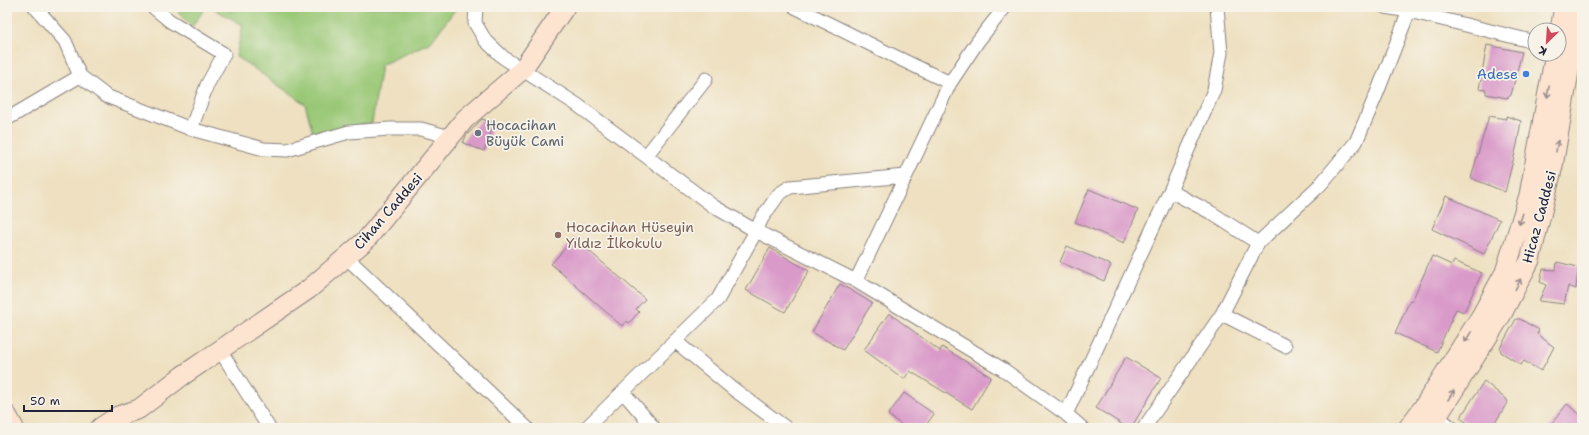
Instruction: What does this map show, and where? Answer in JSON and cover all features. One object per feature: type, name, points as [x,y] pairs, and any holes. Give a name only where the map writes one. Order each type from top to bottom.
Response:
[{"type":"main road","name":"Cihan Caddesi","points":[[100,428],[118,416],[139,409],[182,376],[309,289],[366,240],[465,119],[522,70],[566,7]]},
{"type":"main road","points":[[1561,22],[1564,7]]},
{"type":"main road","name":"Hicaz Caddesi","points":[[1440,424],[1501,316],[1530,260],[1553,166],[1570,56],[1580,7]]},
{"type":"main road","name":"Hicaz Caddesi","points":[[1408,428],[1422,409],[1476,323],[1504,272],[1570,56]]},
{"type":"main road","name":"Cihan Caddesi","points":[[129,428],[139,409]]},
{"type":"main road","points":[[7,415],[14,428]]},
{"type":"street","points":[[36,7],[65,41],[80,76],[106,96],[191,129],[264,149],[287,150],[349,132],[390,129],[421,129],[450,137]]},
{"type":"street","points":[[153,7],[170,21],[224,54],[207,85],[191,129]]},
{"type":"street","points":[[476,7],[476,22],[485,40],[504,58],[576,104],[713,206],[756,231],[856,281],[1004,370],[1066,414],[1082,428]]},
{"type":"street","points":[[796,7],[950,83]]},
{"type":"street","points":[[856,281],[950,83],[978,41],[1005,7]]},
{"type":"street","points":[[1066,414],[1170,191],[1214,90],[1221,53],[1217,7]]},
{"type":"street","points":[[1385,7],[1410,9],[1527,40]]},
{"type":"street","points":[[1144,428],[1222,314],[1258,243],[1320,185],[1356,142],[1410,9]]},
{"type":"street","points":[[7,119],[80,76]]},
{"type":"street","points":[[646,156],[706,79]]},
{"type":"street","points":[[586,428],[718,299],[762,218],[779,194],[790,187],[905,176]]},
{"type":"street","points":[[1170,191],[1210,212],[1258,243]]},
{"type":"street","points":[[346,257],[527,428]]},
{"type":"street","points":[[1222,314],[1285,346]]},
{"type":"street","points":[[675,341],[732,388],[786,428]]},
{"type":"street","points":[[220,350],[270,428]]},
{"type":"street","points":[[623,392],[654,428]]},
{"type":"green space","points":[[174,7],[206,7],[192,27]]},
{"type":"green space","points":[[210,7],[457,7],[431,42],[381,65],[372,123],[313,133],[305,104],[236,56],[243,25]]},
{"type":"building","points":[[1487,45],[1522,52],[1511,95],[1507,98],[1486,94],[1486,90],[1479,89]]},
{"type":"building","points":[[1489,116],[1506,119],[1506,116],[1521,121],[1517,145],[1505,192],[1471,178]]},
{"type":"building","name":"Hocacihan Büyük Cami","points":[[482,119],[494,123],[484,151],[463,143],[466,136]]},
{"type":"building","points":[[1089,189],[1138,210],[1124,243],[1075,222]]},
{"type":"building","points":[[1446,196],[1500,220],[1484,254],[1432,229]]},
{"type":"building","points":[[574,238],[645,299],[636,309],[639,312],[629,323],[626,321],[622,326],[551,264]]},
{"type":"building","points":[[1067,246],[1111,265],[1104,281],[1060,262]]},
{"type":"building","points":[[770,248],[809,271],[785,312],[746,290]]},
{"type":"building","points":[[1432,256],[1452,265],[1454,261],[1482,273],[1464,312],[1456,309],[1437,352],[1395,333],[1410,300],[1412,301]]},
{"type":"building","points":[[1557,262],[1578,267],[1576,289],[1568,286],[1564,304],[1539,301],[1546,285],[1540,282],[1543,269],[1556,270]]},
{"type":"building","points":[[840,284],[872,303],[843,350],[812,332]]},
{"type":"building","points":[[889,313],[940,351],[942,347],[991,377],[972,409],[910,371],[904,379],[864,350]]},
{"type":"building","points":[[1516,319],[1520,319],[1539,330],[1537,334],[1554,347],[1541,371],[1524,361],[1521,365],[1501,352],[1500,348]]},
{"type":"building","points":[[1126,357],[1161,378],[1131,428],[1128,428],[1096,408]]},
{"type":"building","points":[[1484,381],[1508,401],[1492,428],[1475,428],[1460,418]]},
{"type":"building","points":[[904,393],[934,414],[924,428],[906,428],[888,415]]},
{"type":"building","points":[[1567,404],[1582,416],[1582,428],[1548,428]]},
{"type":"place","name":"Adese","points":[[1526,74]]},
{"type":"place","name":"Hocacihan Büyük Cami","points":[[478,133]]},
{"type":"place","name":"Hocacihan Hüseyin Yıldız İlkokulu","points":[[558,235]]}]
